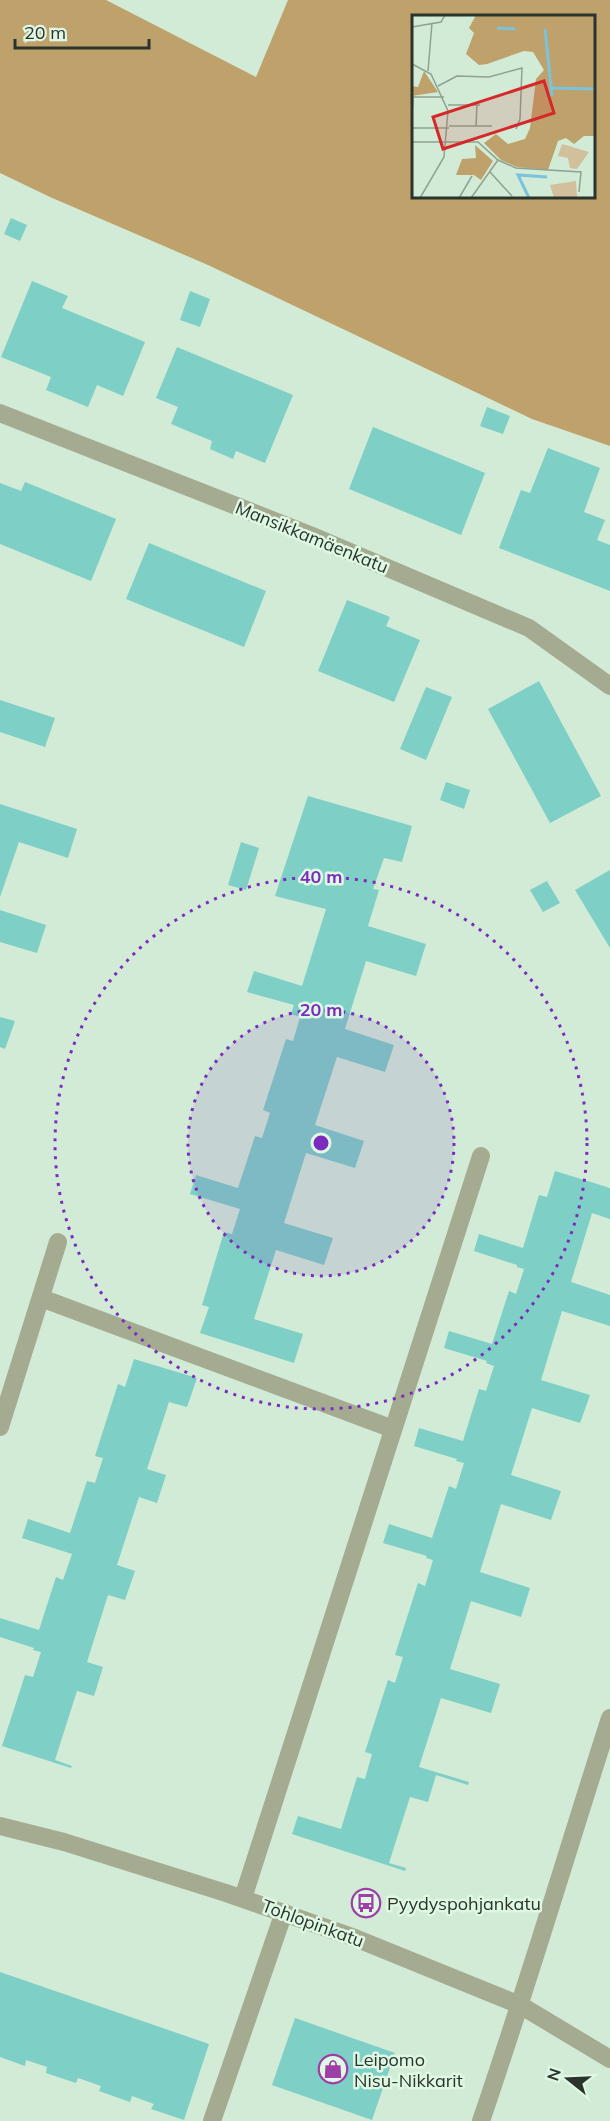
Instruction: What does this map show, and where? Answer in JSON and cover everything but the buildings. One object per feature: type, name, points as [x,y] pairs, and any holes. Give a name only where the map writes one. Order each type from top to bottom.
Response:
[{"type":"street","name":"Mansikkamäenkatu","points":[[0,413],[310,535],[529,628],[610,686]]},
{"type":"street","points":[[243,1898],[481,1156]]},
{"type":"street","points":[[0,1427],[58,1242]]},
{"type":"street","points":[[41,1298],[393,1429]]},
{"type":"street","points":[[481,2121],[520,2006],[610,1718]]},
{"type":"street","name":"Tohlopinkatu","points":[[0,1826],[64,1842],[243,1898],[355,1938],[520,2006],[610,2059]]},
{"type":"street","points":[[212,2121],[284,1912]]},
{"type":"shaded area","points":[[0,0],[106,0],[256,77],[288,0],[610,0],[610,446],[532,419],[208,265],[0,173]]},
{"type":"place","name":"Pyydyspohjankatu","points":[[366,1903]]},
{"type":"place","name":"Leipomo Nisu-Nikkarit","points":[[333,2069]]}]
